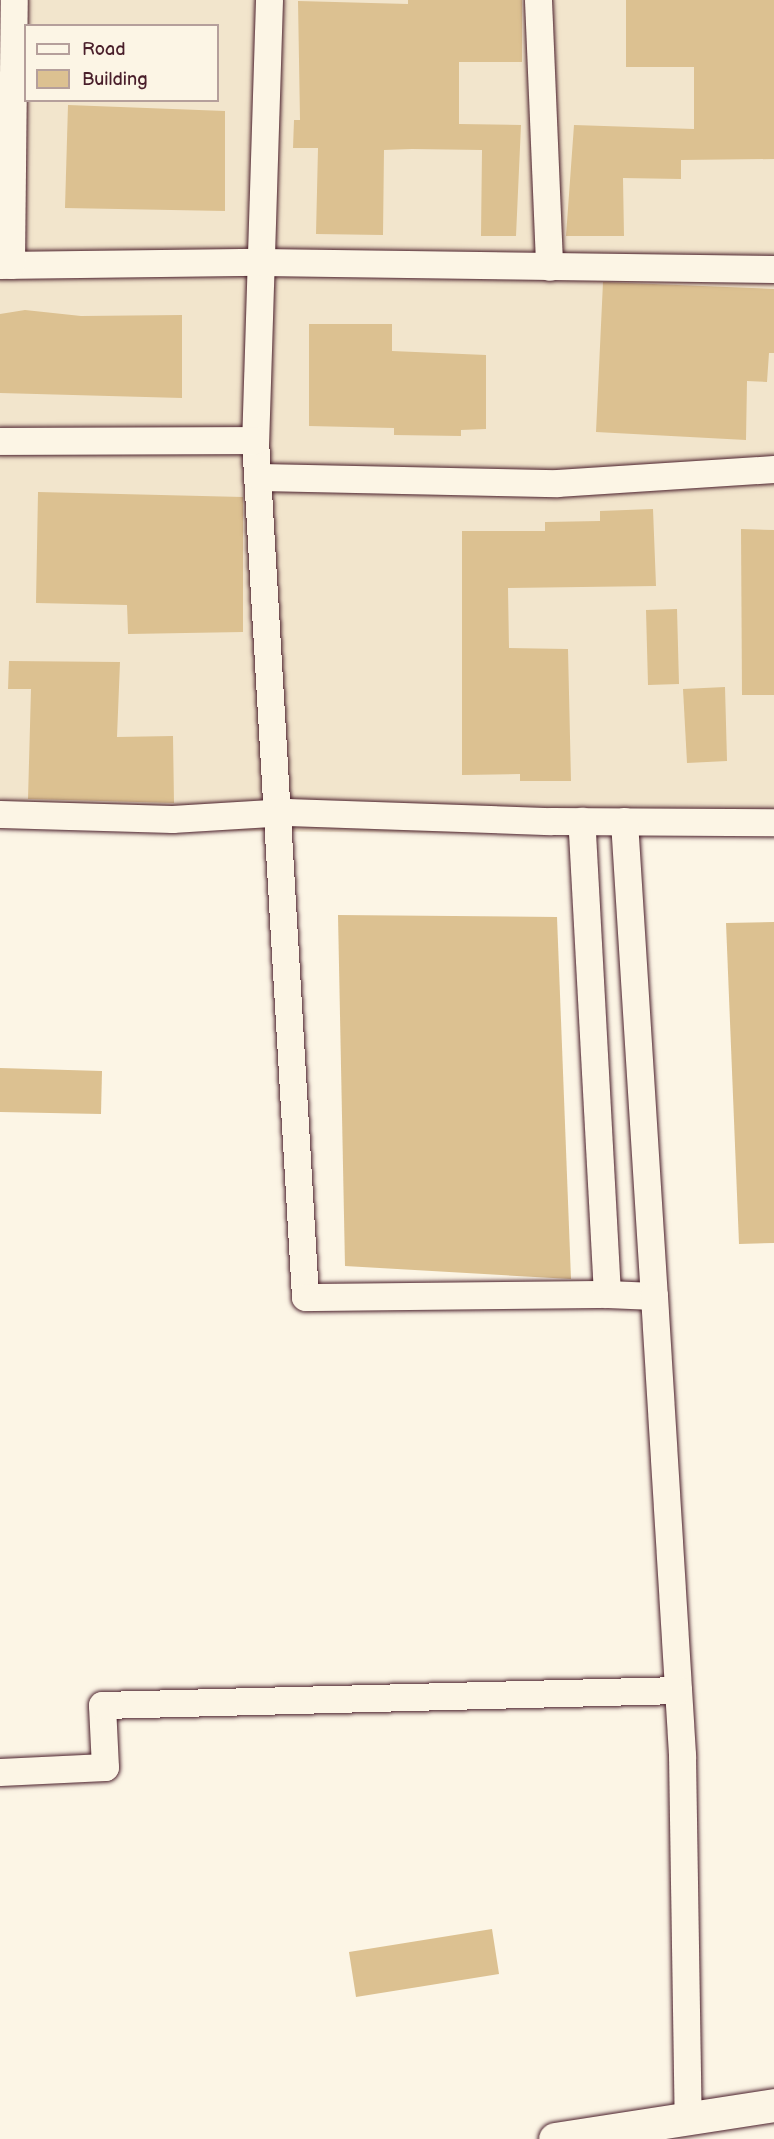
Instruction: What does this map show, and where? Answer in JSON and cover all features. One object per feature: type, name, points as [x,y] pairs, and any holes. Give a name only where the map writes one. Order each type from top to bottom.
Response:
[{"type":"street","points":[[14,0],[6,265],[261,262],[774,269]]},
{"type":"street","points":[[269,0],[255,440],[260,477],[276,812],[305,1297],[607,1294],[654,1296]]},
{"type":"street","points":[[538,0],[549,267]]},
{"type":"street","points":[[0,441],[255,440]]},
{"type":"street","points":[[260,477],[557,483],[774,469]]},
{"type":"street","points":[[0,814],[172,819],[276,812],[581,821],[774,822]]},
{"type":"street","points":[[581,821],[607,1294]]},
{"type":"street","points":[[624,821],[678,1690],[688,2118]]},
{"type":"street","points":[[0,1772],[105,1767],[102,1706],[678,1690]]},
{"type":"street","points":[[555,2139],[774,2105]]},
{"type":"shaded area","points":[[0,0],[774,0],[774,836],[0,829]]},
{"type":"building","points":[[408,0],[522,0],[522,62],[459,62],[459,124],[521,125],[516,236],[481,236],[482,150],[412,149],[384,150],[383,235],[316,234],[318,148],[293,148],[294,120],[300,120],[298,1],[408,4]]},
{"type":"building","points":[[626,0],[774,0],[774,159],[681,160],[681,179],[623,178],[624,236],[566,236],[574,125],[694,129],[694,67],[626,67]]},
{"type":"building","points":[[68,105],[225,111],[225,211],[65,208]]},
{"type":"building","points":[[603,282],[774,289],[774,353],[769,353],[767,382],[747,381],[746,440],[596,432]]},
{"type":"building","points":[[25,310],[81,316],[182,315],[182,398],[0,393],[0,314]]},
{"type":"building","points":[[309,324],[392,324],[392,351],[486,355],[486,429],[461,430],[461,436],[394,435],[394,428],[309,426]]},
{"type":"building","points":[[38,492],[243,497],[243,632],[128,634],[127,605],[36,603]]},
{"type":"building","points":[[653,509],[656,586],[508,588],[509,648],[568,649],[571,781],[520,781],[520,774],[462,775],[462,531],[545,531],[545,522],[600,521],[600,511]]},
{"type":"building","points":[[741,529],[774,530],[774,695],[742,695]]},
{"type":"building","points":[[677,609],[679,684],[648,685],[646,610]]},
{"type":"building","points":[[9,661],[120,662],[117,737],[173,736],[174,803],[28,799],[31,689],[8,689]]},
{"type":"building","points":[[725,687],[727,761],[687,763],[683,689]]},
{"type":"building","points":[[338,915],[557,917],[571,1279],[345,1266]]},
{"type":"building","points":[[774,922],[774,1243],[739,1244],[726,923]]},
{"type":"building","points":[[0,1068],[102,1071],[101,1114],[0,1112]]},
{"type":"building","points":[[492,1929],[499,1974],[356,1997],[349,1952]]}]
